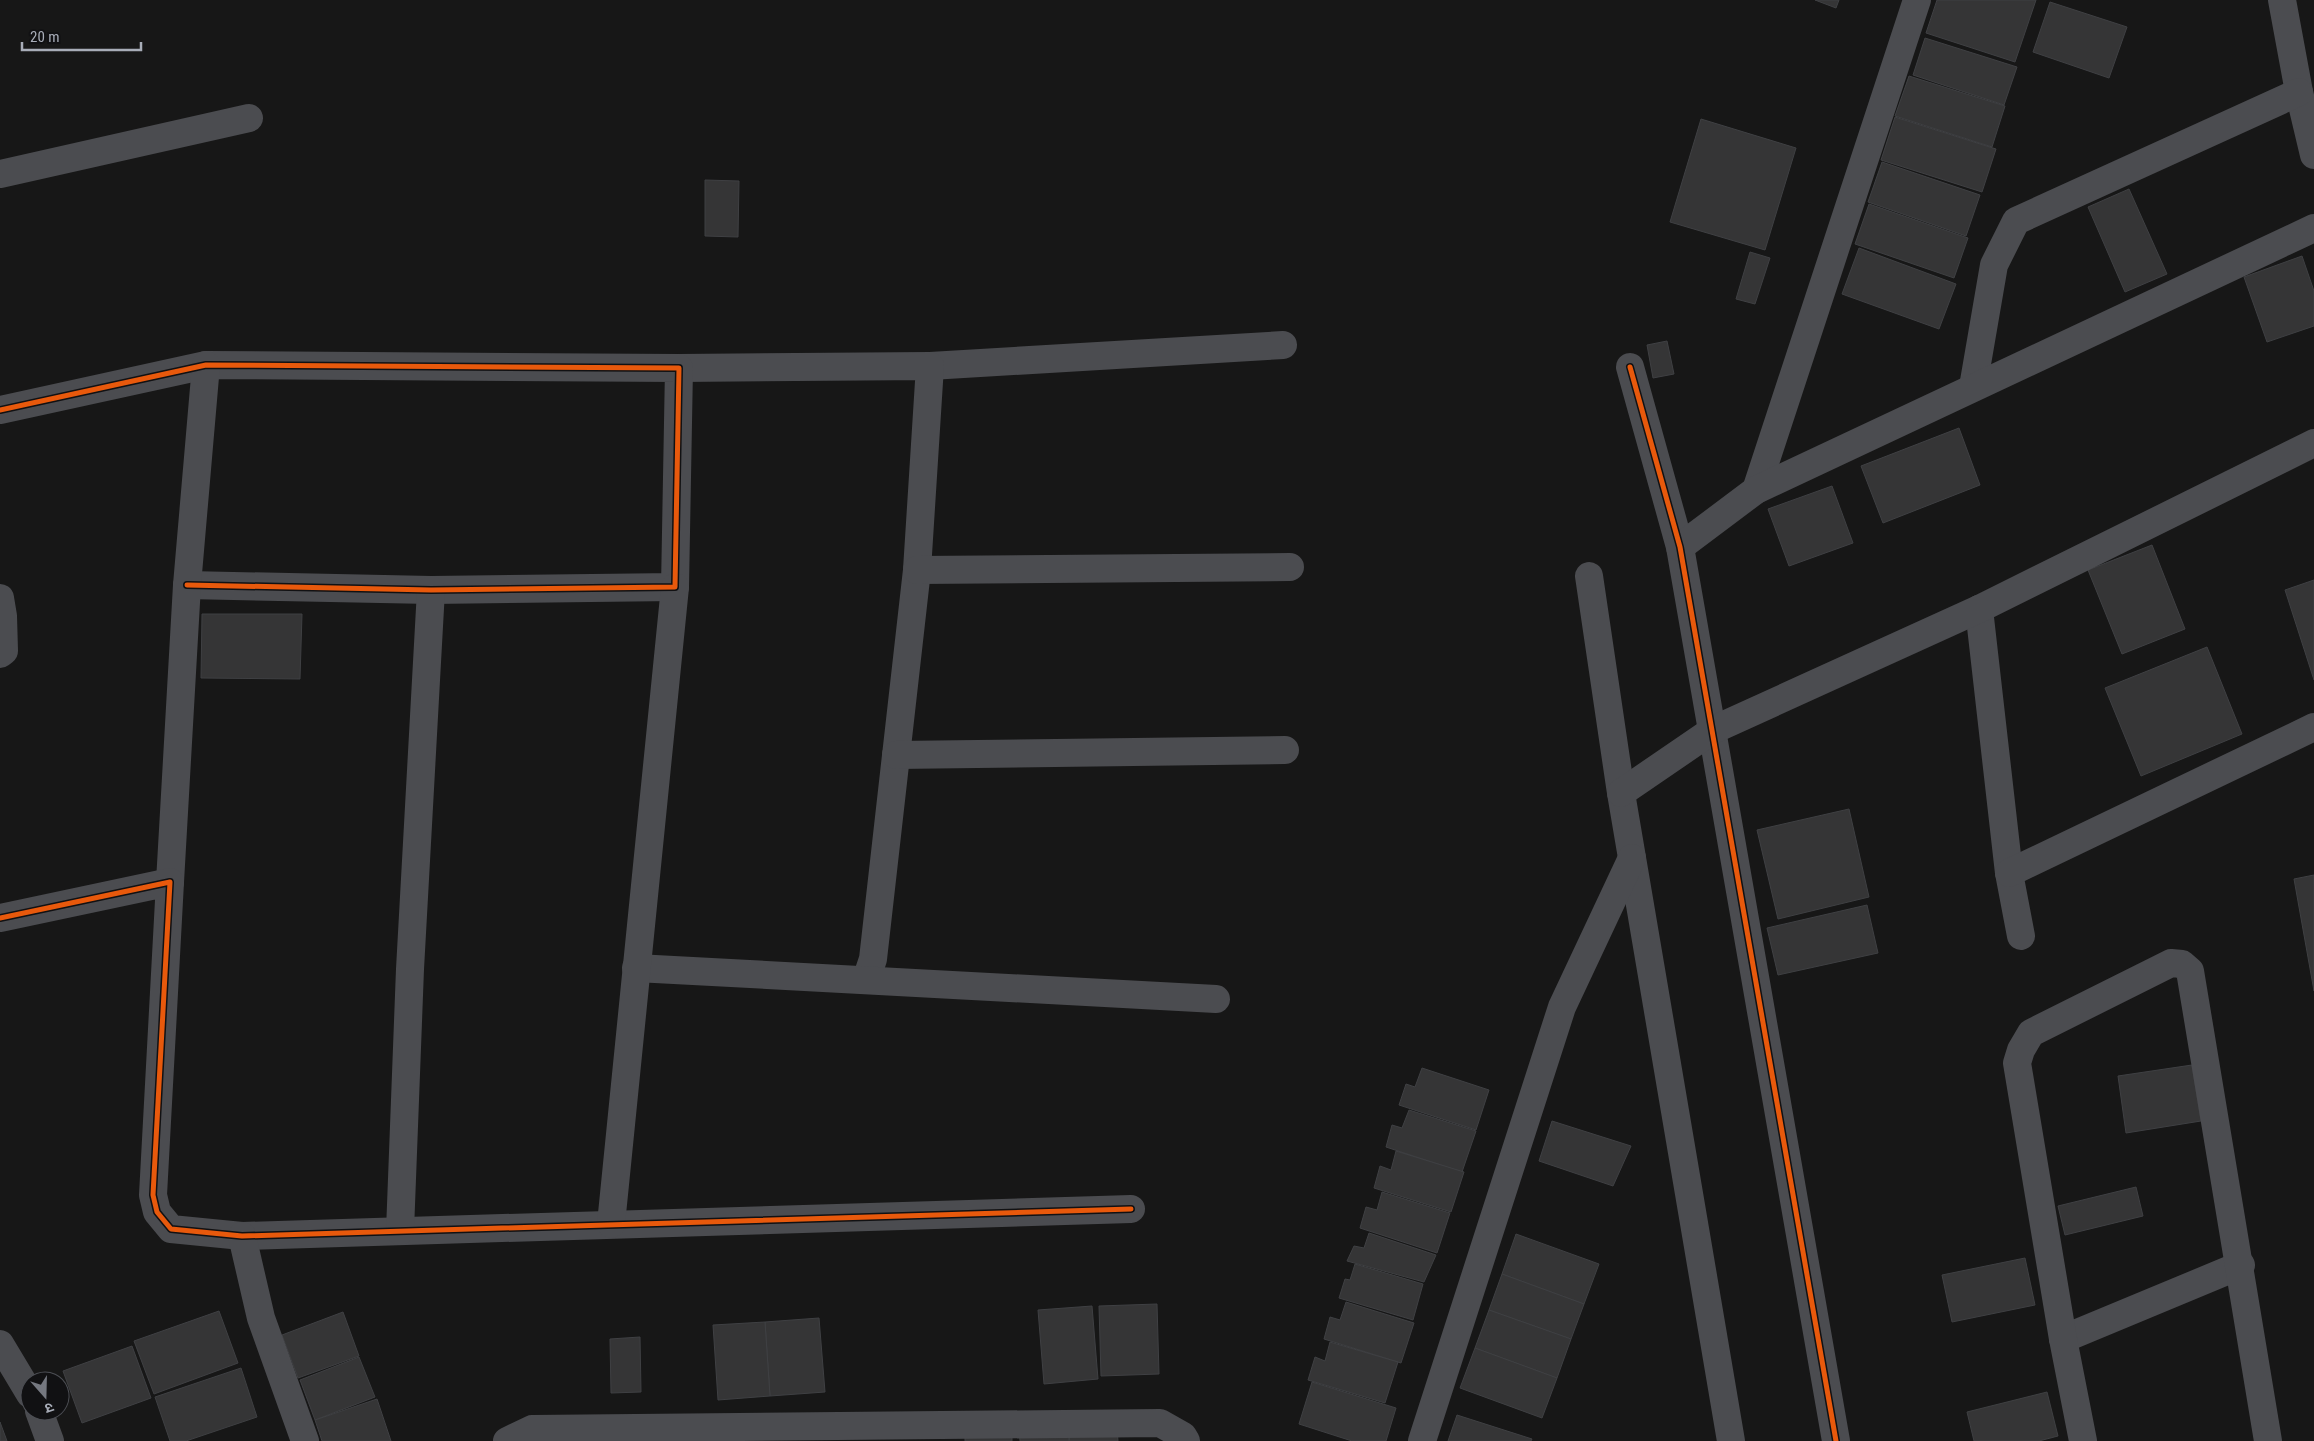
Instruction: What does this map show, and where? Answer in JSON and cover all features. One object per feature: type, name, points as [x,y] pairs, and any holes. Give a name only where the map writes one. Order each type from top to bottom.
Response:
[{"type":"street","points":[[1756,490],[1917,0]]},
{"type":"street","points":[[2282,0],[2299,92],[2314,155]]},
{"type":"street","points":[[1973,387],[1994,265],[2016,221],[2299,92]]},
{"type":"street","points":[[0,174],[249,118]]},
{"type":"street","points":[[1680,547],[1756,490],[2314,228]]},
{"type":"street","points":[[0,410],[206,365],[679,368],[930,366],[1283,345]]},
{"type":"street","points":[[206,365],[187,585],[153,1195],[157,1212],[170,1229],[242,1236],[1130,1209]]},
{"type":"street","points":[[866,980],[873,959],[917,570],[930,366]]},
{"type":"street","points":[[1630,367],[1680,547],[1836,1441]]},
{"type":"street","points":[[611,1224],[674,587],[679,368]]},
{"type":"street","points":[[1621,793],[1713,730],[1979,610],[2314,443]]},
{"type":"street","points":[[917,570],[1290,566]]},
{"type":"street","points":[[1590,576],[1621,793],[1731,1441]]},
{"type":"street","points":[[187,585],[431,590],[674,587]]},
{"type":"street","points":[[400,1231],[410,969],[431,590]]},
{"type":"street","points":[[0,598],[3,616],[4,651],[0,654]]},
{"type":"street","points":[[1979,610],[2009,873],[2021,936]]},
{"type":"street","points":[[2009,873],[2314,728]]},
{"type":"street","points":[[896,756],[1285,750]]},
{"type":"street","points":[[1422,1441],[1562,1007],[1632,858]]},
{"type":"street","points":[[0,918],[170,882]]},
{"type":"street","points":[[2083,1441],[2063,1339],[2017,1063],[2021,1050],[2031,1033],[2171,963],[2182,964],[2190,971],[2241,1265],[2268,1441]]},
{"type":"street","points":[[636,968],[1216,999]]},
{"type":"street","points":[[242,1236],[261,1318],[306,1441]]},
{"type":"street","points":[[2063,1339],[2241,1265]]},
{"type":"street","points":[[0,1344],[20,1377]]},
{"type":"street","points":[[43,1421],[50,1441]]},
{"type":"street","points":[[507,1441],[532,1429],[1160,1424],[1183,1436],[1186,1441]]},
{"type":"building","points":[[1815,0],[1839,0],[1836,8]]},
{"type":"building","points":[[1937,0],[2036,0],[2015,62],[1926,33]]},
{"type":"building","points":[[2050,2],[2127,27],[2109,78],[2033,52]]},
{"type":"building","points":[[1925,38],[2017,67],[2004,105],[1913,75]]},
{"type":"building","points":[[1909,76],[2005,106],[1992,147],[1895,116]]},
{"type":"building","points":[[1895,117],[1996,149],[1982,192],[1881,160]]},
{"type":"building","points":[[1701,119],[1796,148],[1765,250],[1670,222]]},
{"type":"building","points":[[1882,162],[1980,195],[1966,236],[1868,202]]},
{"type":"building","points":[[705,180],[739,181],[738,237],[705,236]]},
{"type":"building","points":[[2129,189],[2167,274],[2125,292],[2088,207]]},
{"type":"building","points":[[1869,204],[1968,238],[1954,278],[1855,244]]},
{"type":"building","points":[[1859,248],[1956,284],[1939,329],[1842,294]]},
{"type":"building","points":[[1750,252],[1770,258],[1755,304],[1736,299]]},
{"type":"building","points":[[2302,256],[2314,291],[2314,326],[2267,342],[2244,277]]},
{"type":"building","points":[[1667,341],[1674,374],[1653,378],[1647,345]]},
{"type":"building","points":[[1959,428],[1980,485],[1883,523],[1861,466]]},
{"type":"building","points":[[1832,486],[1853,543],[1789,566],[1768,509]]},
{"type":"building","points":[[2152,545],[2185,629],[2122,654],[2088,570]]},
{"type":"building","points":[[2314,580],[2314,680],[2285,590]]},
{"type":"building","points":[[202,614],[302,614],[300,679],[201,678]]},
{"type":"building","points":[[2207,647],[2242,734],[2141,776],[2105,688]]},
{"type":"building","points":[[1849,809],[1869,897],[1778,919],[1757,830]]},
{"type":"building","points":[[2314,875],[2314,991],[2294,879]]},
{"type":"building","points":[[1867,905],[1878,953],[1778,975],[1767,928]]},
{"type":"building","points":[[2192,1065],[2201,1121],[2126,1133],[2118,1076]]},
{"type":"building","points":[[1422,1068],[1489,1090],[1476,1130],[1399,1105],[1406,1084],[1415,1087]]},
{"type":"building","points":[[1409,1110],[1476,1131],[1462,1172],[1386,1147],[1392,1125],[1402,1128]]},
{"type":"building","points":[[1552,1121],[1631,1146],[1613,1186],[1539,1161]]},
{"type":"building","points":[[1396,1151],[1464,1172],[1451,1212],[1374,1188],[1380,1166],[1391,1170]]},
{"type":"building","points":[[2136,1187],[2143,1216],[2065,1235],[2058,1206]]},
{"type":"building","points":[[1382,1192],[1450,1213],[1437,1253],[1360,1228],[1366,1207],[1377,1210]]},
{"type":"building","points":[[1369,1233],[1436,1255],[1424,1282],[1347,1261],[1354,1246],[1364,1248]]},
{"type":"building","points":[[1516,1234],[1599,1264],[1584,1304],[1502,1274]]},
{"type":"building","points":[[2025,1258],[2035,1305],[1952,1322],[1942,1275]]},
{"type":"building","points":[[1355,1264],[1423,1284],[1413,1320],[1339,1298],[1345,1279],[1350,1280]]},
{"type":"building","points":[[1502,1274],[1584,1304],[1571,1339],[1489,1310]]},
{"type":"building","points":[[1346,1302],[1414,1323],[1401,1363],[1324,1339],[1330,1317],[1340,1320]]},
{"type":"building","points":[[1157,1304],[1159,1374],[1101,1376],[1099,1306]]},
{"type":"building","points":[[1092,1306],[1098,1379],[1044,1384],[1038,1310]]},
{"type":"building","points":[[1489,1310],[1571,1339],[1557,1378],[1475,1348]]},
{"type":"building","points":[[219,1311],[238,1363],[154,1394],[134,1341]]},
{"type":"building","points":[[343,1312],[359,1356],[298,1378],[282,1335]]},
{"type":"building","points":[[819,1318],[825,1392],[770,1396],[765,1322]]},
{"type":"building","points":[[765,1322],[770,1396],[718,1400],[713,1325]]},
{"type":"building","points":[[640,1337],[641,1392],[611,1393],[610,1339]]},
{"type":"building","points":[[1330,1342],[1398,1362],[1385,1403],[1308,1380],[1315,1357],[1325,1361]]},
{"type":"building","points":[[132,1346],[151,1398],[82,1423],[70,1390],[70,1371],[63,1371]]},
{"type":"building","points":[[1475,1348],[1557,1378],[1542,1418],[1460,1388]]},
{"type":"building","points":[[359,1357],[375,1397],[315,1420],[300,1380]]},
{"type":"building","points":[[241,1368],[257,1417],[186,1441],[170,1441],[155,1397]]},
{"type":"building","points":[[1312,1382],[1396,1408],[1386,1441],[1352,1441],[1299,1424]]},
{"type":"building","points":[[2047,1392],[2058,1436],[2039,1441],[1974,1441],[1967,1412]]},
{"type":"building","points":[[377,1399],[391,1441],[322,1441],[315,1420]]},
{"type":"building","points":[[1457,1415],[1532,1439],[1531,1441],[1448,1441]]},
{"type":"building","points":[[0,1422],[7,1441],[0,1441]]},
{"type":"building","points":[[1117,1428],[1118,1441],[1069,1441],[1069,1429]]},
{"type":"building","points":[[1019,1429],[1069,1429],[1069,1441],[1020,1441]]},
{"type":"building","points":[[1012,1430],[1012,1441],[965,1441],[965,1431]]},
{"type":"cycle path","points":[[0,410],[206,365],[679,368],[675,587],[431,590],[187,585]]},
{"type":"cycle path","points":[[1630,367],[1680,547],[1836,1441]]},
{"type":"cycle path","points":[[0,918],[170,882],[153,1195],[157,1212],[171,1229],[242,1236],[1131,1209]]}]
